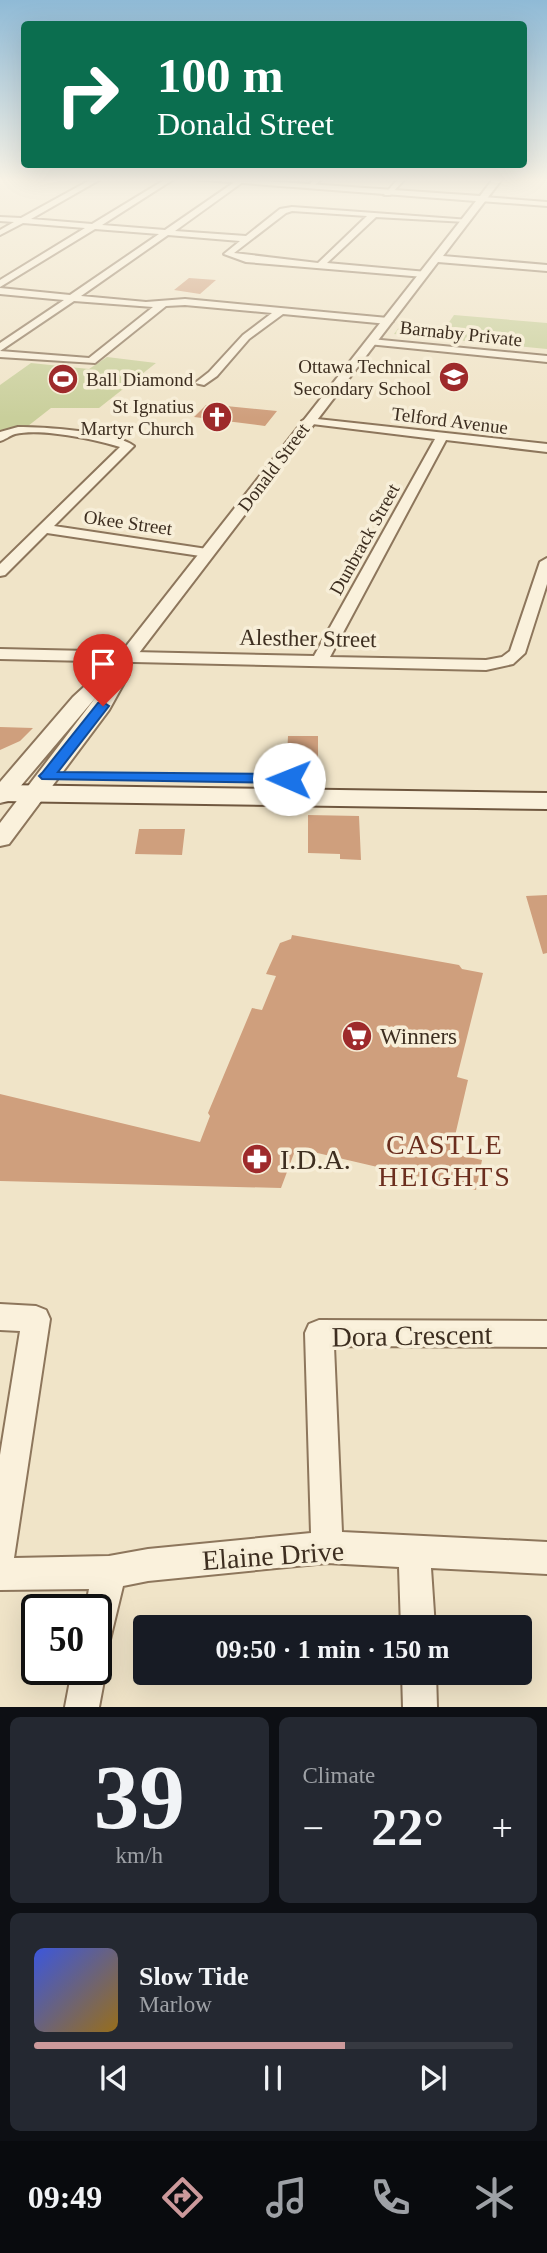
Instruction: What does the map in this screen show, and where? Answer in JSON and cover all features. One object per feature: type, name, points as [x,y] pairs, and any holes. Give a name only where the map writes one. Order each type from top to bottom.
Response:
[{"type":"main road","points":[[14,786],[547,782]]},
{"type":"main road","points":[[14,786],[547,801]]},
{"type":"street","points":[[0,284],[42,259]]},
{"type":"street","points":[[0,348],[130,259]]},
{"type":"street","points":[[245,259],[424,274]]},
{"type":"street","points":[[321,264],[327,259]]},
{"type":"street","points":[[435,259],[546,266]]},
{"type":"street","name":"Donald Street","points":[[0,839],[14,786],[80,701],[127,657],[435,259]]},
{"type":"street","points":[[0,291],[163,304],[185,302],[388,321]]},
{"type":"street","points":[[0,354],[91,361],[163,304]]},
{"type":"street","points":[[200,383],[213,374],[246,337],[281,311]]},
{"type":"street","name":"Barnaby Private","points":[[371,342],[547,359]]},
{"type":"street","name":"Telford Avenue","points":[[308,421],[547,449]]},
{"type":"street","points":[[0,438],[9,432],[25,429],[109,440],[128,446],[0,572]]},
{"type":"street","name":"Dunbrack Street","points":[[320,660],[442,436]]},
{"type":"street","name":"Okee Street","points":[[44,529],[207,552]]},
{"type":"street","name":"Alesther Street","points":[[0,654],[486,665],[507,661],[517,653],[547,562]]},
{"type":"street","points":[[0,1317],[36,1319],[0,1553]]},
{"type":"street","name":"Dora Crescent","points":[[327,1547],[319,1333],[547,1334]]},
{"type":"street","name":"Elaine Drive","points":[[0,1574],[109,1572],[148,1565],[327,1547],[547,1558]]},
{"type":"street","points":[[414,1553],[417,1615]]},
{"type":"street","points":[[105,1594],[109,1572]]},
{"type":"street","points":[[82,1707],[86,1685]]},
{"type":"street","points":[[420,1685],[421,1707]]},
{"type":"green space","points":[[454,315],[547,323],[547,349],[394,334],[400,326],[443,331]]},
{"type":"green space","points":[[107,357],[156,363],[99,408],[51,408],[28,426],[0,431],[0,385],[31,363],[89,369]]},
{"type":"building","points":[[189,278],[216,280],[200,294],[174,290]]},
{"type":"building","name":"St Ignatius Martyr Church","points":[[206,405],[277,411],[265,426],[194,417]]},
{"type":"building","points":[[0,727],[33,728],[20,741],[0,750]]},
{"type":"building","points":[[288,736],[318,736],[318,759],[287,758]]},
{"type":"building","points":[[308,815],[359,816],[361,860],[340,859],[340,854],[308,853]]},
{"type":"building","points":[[139,829],[185,829],[182,855],[135,854]]},
{"type":"building","points":[[547,895],[547,953],[543,954],[526,896]]},
{"type":"building","points":[[292,935],[459,965],[462,969],[483,973],[457,1077],[468,1080],[451,1153],[482,1160],[476,1190],[296,1148],[281,1188],[0,1181],[0,1094],[200,1142],[210,1116],[208,1113],[252,1008],[262,1010],[276,976],[266,974],[280,943],[291,939]]},
{"type":"place","name":"Ottawa Technical Secondary School","points":[[454,377]]},
{"type":"place","name":"Ball Diamond","points":[[63,379]]},
{"type":"place","name":"St Ignatius Martyr Church","points":[[217,417]]},
{"type":"place","name":"Winners","points":[[357,1036]]},
{"type":"place","name":"I.D.A.","points":[[257,1159]]},
{"type":"district","name":"CASTLE HEIGHTS","points":[[445,1160]]},
{"type":"route","points":[[103,706],[47,776],[289,779]]}]
